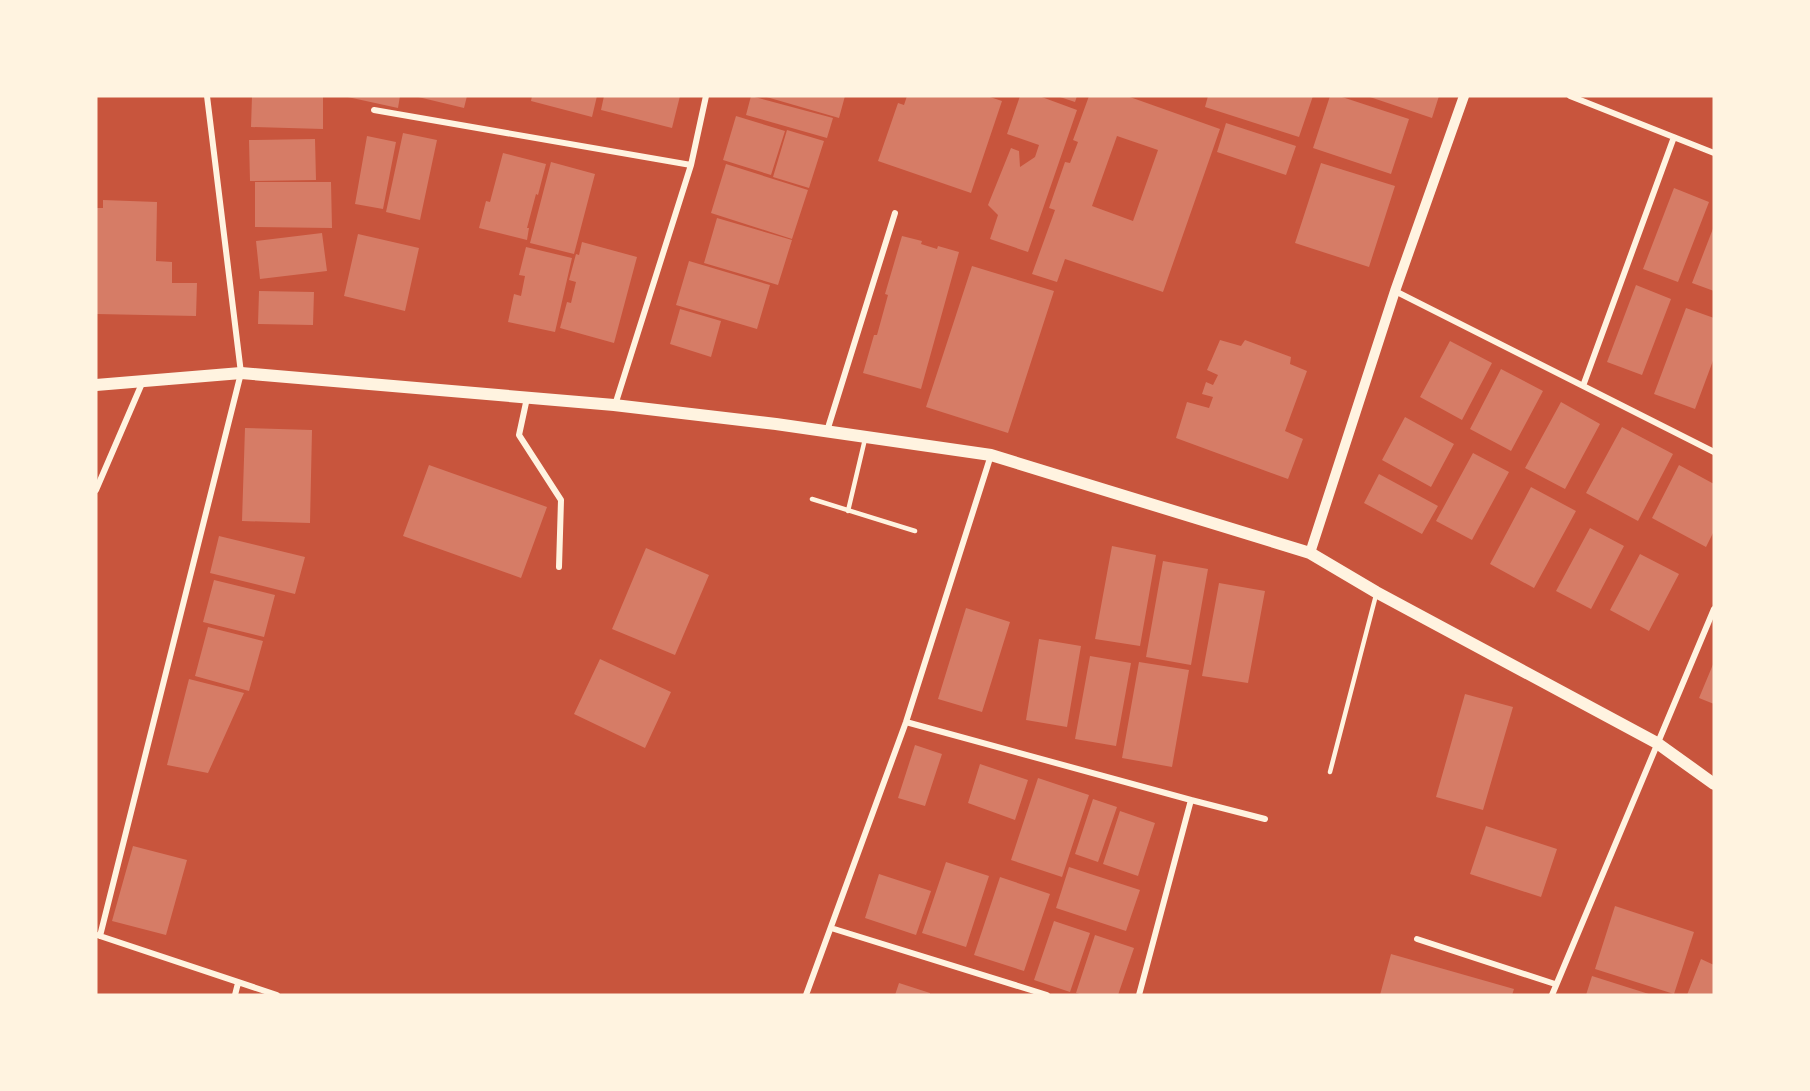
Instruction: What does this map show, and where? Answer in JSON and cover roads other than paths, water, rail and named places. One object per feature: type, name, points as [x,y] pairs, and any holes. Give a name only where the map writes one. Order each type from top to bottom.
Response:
[{"type":"main road","points":[[96,385],[241,373],[615,405],[866,436],[991,455],[1310,553],[1376,592],[1657,743],[1714,784]]},
{"type":"street","points":[[207,96],[241,373],[98,935],[277,995]]},
{"type":"street","points":[[615,405],[691,165],[706,96]]},
{"type":"street","points":[[1310,553],[1395,291],[1464,96]]},
{"type":"street","points":[[1570,96],[1714,153]]},
{"type":"street","points":[[374,110],[691,165]]},
{"type":"street","points":[[1583,386],[1674,137]]},
{"type":"street","points":[[827,431],[895,213]]},
{"type":"street","points":[[1395,291],[1714,452]]},
{"type":"street","points":[[96,490],[143,381]]},
{"type":"street","points":[[527,398],[519,435],[561,500],[559,567]]},
{"type":"street","points":[[806,995],[906,722],[991,455]]},
{"type":"street","points":[[1552,995],[1714,609]]},
{"type":"street","points":[[906,722],[1265,819]]},
{"type":"street","points":[[1139,995],[1191,800]]},
{"type":"street","points":[[831,928],[1047,995]]},
{"type":"street","points":[[1417,939],[1555,984]]},
{"type":"street","points":[[235,995],[238,983]]},
{"type":"lane","points":[[849,511],[866,436]]},
{"type":"lane","points":[[812,500],[915,531]]},
{"type":"lane","points":[[1330,772],[1376,592]]}]
